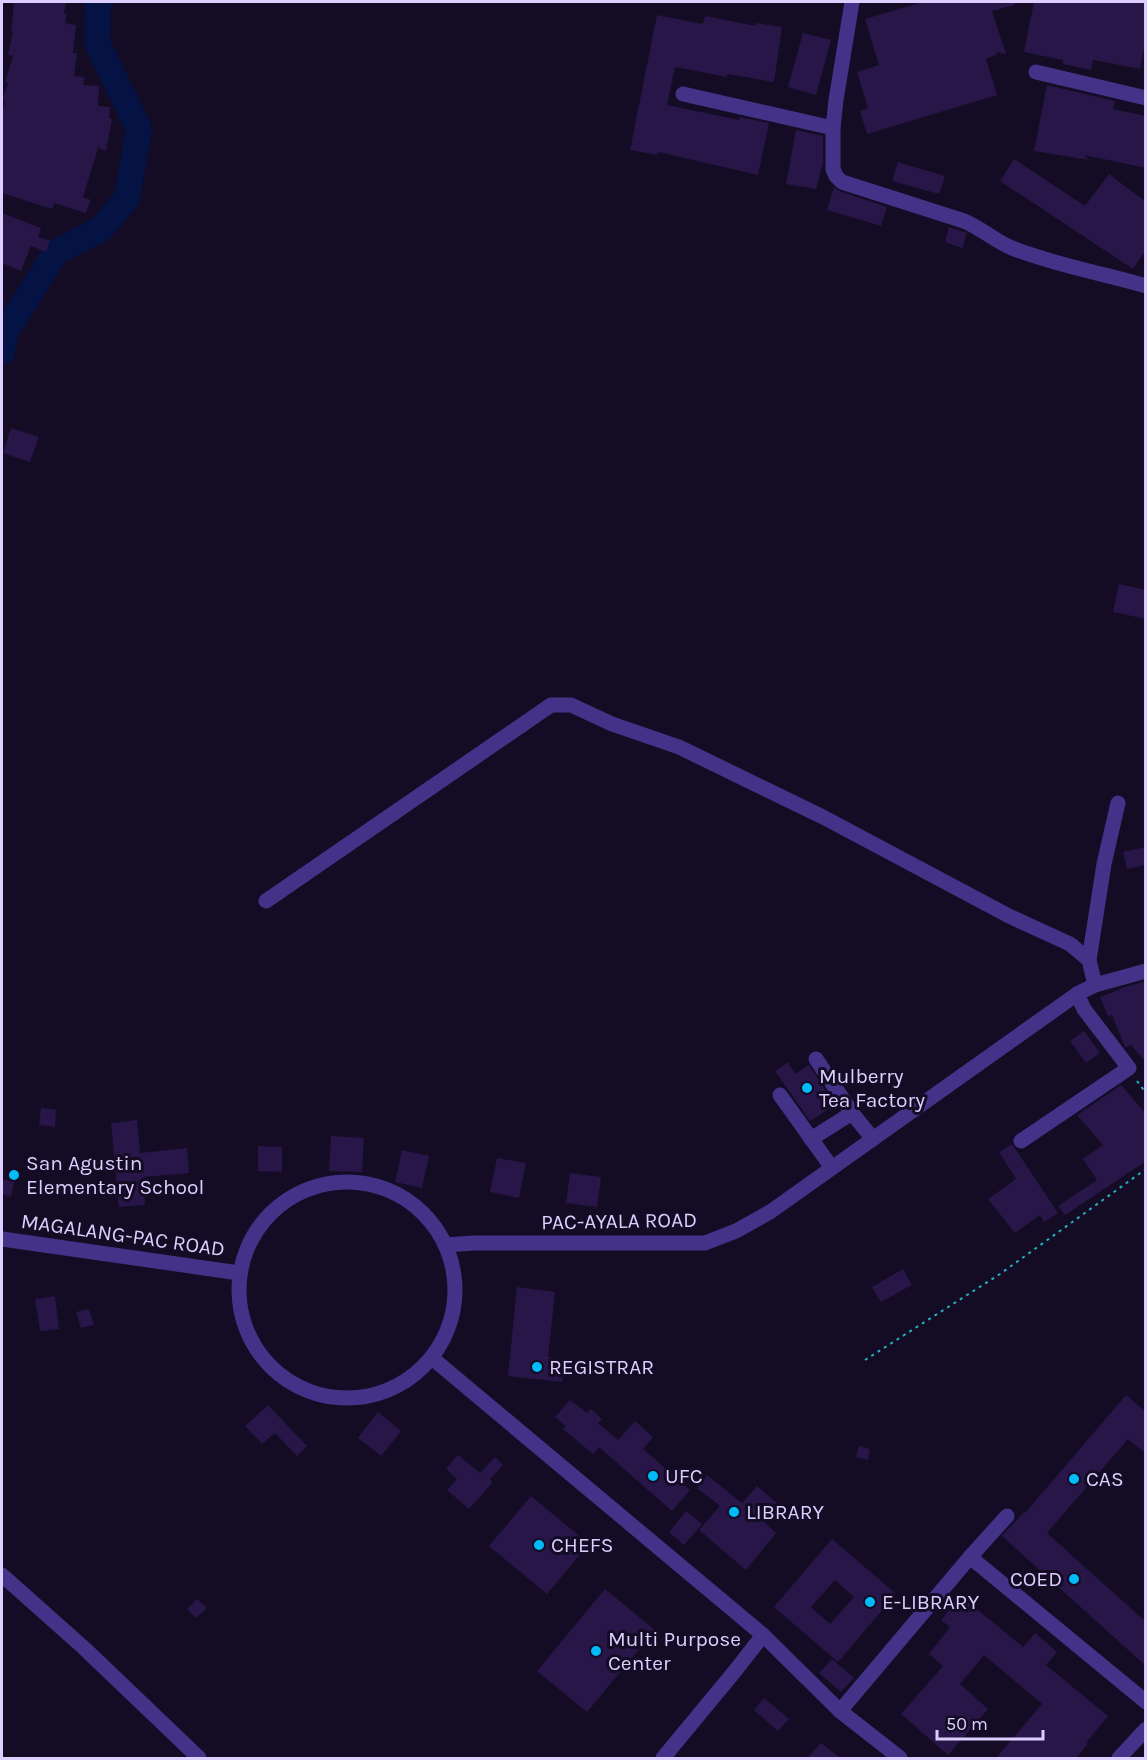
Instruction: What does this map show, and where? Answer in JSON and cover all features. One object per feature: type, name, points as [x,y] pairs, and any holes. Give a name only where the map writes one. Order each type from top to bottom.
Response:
[{"type":"street","points":[[852,2],[833,128],[833,169],[842,182],[964,221],[1011,248],[1146,286]]},
{"type":"street","points":[[1036,72],[1146,98]]},
{"type":"street","points":[[683,94],[833,128]]},
{"type":"street","points":[[266,901],[551,705],[572,705],[612,724],[679,747],[823,817],[1009,915],[1070,944],[1089,960]]},
{"type":"street","points":[[1095,985],[1089,960],[1104,864],[1118,803]]},
{"type":"street","name":"PAC-AYALA ROAD","points":[[445,1245],[705,1243],[736,1231],[770,1212],[1077,994],[1095,985],[1146,971]]},
{"type":"street","points":[[1021,1141],[1130,1068],[1084,1009],[1077,994]]},
{"type":"street","points":[[816,1059],[852,1113],[873,1139]]},
{"type":"street","points":[[780,1095],[832,1168]]},
{"type":"street","points":[[812,1139],[852,1113]]},
{"type":"street","name":"MAGALANG-PAC ROAD","points":[[332,1183],[366,1184],[399,1195],[426,1216],[445,1245],[455,1284],[451,1323],[432,1358],[406,1382],[373,1395],[338,1398],[303,1389],[273,1370],[251,1342],[240,1308],[239,1273],[250,1240],[270,1213],[299,1193],[332,1183]]},
{"type":"street","name":"MAGALANG-PAC ROAD","points":[[2,1239],[239,1273]]},
{"type":"street","points":[[432,1358],[763,1635],[840,1711],[900,1758]]},
{"type":"street","points":[[840,1711],[1007,1516]]},
{"type":"street","points":[[970,1557],[1146,1702]]},
{"type":"street","points":[[2,1575],[84,1648],[199,1758]]},
{"type":"street","points":[[663,1758],[763,1635]]},
{"type":"street","points":[[1119,1758],[1146,1729]]},
{"type":"path","points":[[865,1360],[1000,1274],[1146,1169]]},
{"type":"building","points":[[14,2],[66,2],[65,23],[76,25],[73,53],[77,53],[74,76],[84,77],[83,85],[99,86],[98,106],[110,107],[109,118],[112,119],[106,151],[98,148],[83,197],[91,200],[86,213],[54,203],[52,209],[2,193],[2,111],[5,101],[2,100],[13,56],[8,55],[13,31],[11,31]]},
{"type":"building","points":[[923,2],[1015,2],[1015,5],[992,11],[1006,54],[997,52],[996,55],[986,59],[997,95],[867,134],[860,111],[868,108],[857,72],[879,65],[865,19]]},
{"type":"building","points":[[1034,2],[1146,2],[1146,38],[1140,69],[1093,60],[1091,70],[1063,64],[1063,60],[1024,52]]},
{"type":"building","points":[[657,15],[703,24],[705,16],[756,26],[756,23],[782,27],[774,82],[727,74],[727,77],[675,67],[667,105],[739,120],[740,117],[769,123],[758,175],[658,152],[657,155],[630,150]]},
{"type":"building","points":[[803,33],[831,40],[816,95],[788,87]]},
{"type":"building","points":[[1047,85],[1115,101],[1113,109],[1146,116],[1146,168],[1084,155],[1090,160],[1034,151]]},
{"type":"building","points":[[796,130],[823,136],[823,163],[816,189],[786,184]]},
{"type":"building","points":[[1014,159],[1085,206],[1109,174],[1146,202],[1146,250],[1133,269],[1000,181]]},
{"type":"building","points":[[898,162],[945,176],[939,194],[892,181]]},
{"type":"building","points":[[834,187],[839,191],[887,207],[881,226],[827,210]]},
{"type":"building","points":[[2,213],[41,228],[38,237],[50,241],[46,252],[31,246],[21,271],[2,263]]},
{"type":"building","points":[[949,227],[967,233],[962,248],[945,242]]},
{"type":"building","points":[[11,428],[39,437],[30,462],[3,453]]},
{"type":"building","points":[[1119,584],[1146,590],[1146,619],[1113,612]]},
{"type":"building","points":[[1146,847],[1146,865],[1127,869],[1123,852]]},
{"type":"building","points":[[1146,981],[1146,1062],[1131,1045],[1125,1047],[1112,1015],[1108,1016],[1100,997]]},
{"type":"building","points":[[1084,1031],[1100,1053],[1086,1063],[1070,1041]]},
{"type":"building","name":"Mulberry Tea Factory","points":[[788,1062],[795,1074],[809,1065],[835,1105],[810,1121],[775,1071]]},
{"type":"building","points":[[1121,1085],[1146,1114],[1146,1161],[1065,1215],[1058,1206],[1097,1180],[1083,1159],[1103,1145],[1077,1115]]},
{"type":"building","points":[[41,1108],[56,1110],[55,1127],[39,1125]]},
{"type":"building","points":[[137,1120],[140,1153],[187,1148],[189,1173],[143,1177],[145,1205],[119,1207],[111,1123]]},
{"type":"building","points":[[331,1136],[364,1138],[362,1172],[329,1171]]},
{"type":"building","points":[[1012,1144],[1058,1213],[1044,1222],[1040,1215],[1015,1233],[988,1199],[1016,1179],[999,1152]]},
{"type":"building","points":[[258,1146],[282,1147],[282,1172],[258,1171]]},
{"type":"building","points":[[402,1150],[429,1156],[422,1188],[395,1182]]},
{"type":"building","points":[[497,1158],[526,1163],[519,1198],[490,1192]]},
{"type":"building","points":[[570,1173],[601,1177],[597,1207],[566,1203]]},
{"type":"building","points":[[2,1179],[14,1182],[11,1197],[2,1194]]},
{"type":"building","points":[[903,1269],[912,1285],[881,1302],[872,1287]]},
{"type":"building","points":[[517,1287],[555,1292],[548,1357],[565,1359],[562,1382],[508,1376]]},
{"type":"building","points":[[55,1296],[59,1329],[40,1331],[35,1299]]},
{"type":"building","points":[[89,1309],[94,1325],[81,1328],[76,1312]]},
{"type":"building","points":[[1126,1395],[1146,1412],[1146,1454],[1128,1439],[1047,1533],[1146,1622],[1146,1666],[1002,1536],[1025,1513]]},
{"type":"building","points":[[570,1400],[587,1413],[591,1409],[602,1419],[598,1423],[618,1440],[635,1421],[653,1437],[643,1449],[690,1490],[672,1511],[599,1447],[593,1454],[563,1429],[566,1426],[555,1417]]},
{"type":"building","points":[[268,1405],[307,1446],[297,1456],[275,1433],[262,1444],[245,1426]]},
{"type":"building","points":[[378,1412],[401,1431],[381,1456],[358,1438]]},
{"type":"building","points":[[859,1446],[870,1449],[868,1460],[856,1457]]},
{"type":"building","points":[[458,1455],[480,1473],[495,1457],[503,1465],[490,1479],[492,1483],[469,1509],[447,1490],[457,1479],[446,1469]]},
{"type":"building","points":[[707,1475],[742,1503],[757,1486],[780,1506],[765,1523],[776,1533],[746,1570],[699,1530],[720,1506],[697,1488]]},
{"type":"building","name":"CHEFS","points":[[531,1496],[589,1544],[547,1594],[489,1546]]},
{"type":"building","points":[[686,1511],[702,1524],[684,1545],[669,1532]]},
{"type":"building","name":"E-LIBRARY","points":[[832,1539],[896,1594],[838,1662],[774,1607]],"holes":[[[835,1580],[854,1597],[830,1624],[811,1607]]]},
{"type":"building","name":"Multi Purpose Center","points":[[605,1589],[655,1630],[587,1712],[537,1671]]},
{"type":"building","points":[[961,1596],[1023,1647],[1035,1633],[1057,1652],[1046,1665],[1108,1716],[1076,1758],[996,1758],[1042,1704],[984,1655],[960,1684],[988,1709],[948,1755],[901,1714],[943,1666],[929,1654],[950,1627],[941,1620]]},
{"type":"building","points":[[197,1599],[207,1608],[196,1618],[187,1609]]},
{"type":"building","points":[[832,1659],[854,1678],[841,1692],[819,1673]]},
{"type":"building","points":[[764,1698],[789,1719],[778,1731],[754,1710]]},
{"type":"building","points":[[821,1743],[840,1758],[807,1758]]},
{"type":"waterway","points":[[2,352],[5,333],[56,252],[101,229],[127,198],[139,129],[97,43],[98,2]]},
{"type":"place","name":"Mulberry Tea Factory","points":[[807,1088]]},
{"type":"place","name":"San Agustin Elementary School","points":[[14,1175]]},
{"type":"place","name":"REGISTRAR","points":[[537,1367]]},
{"type":"place","name":"UFC","points":[[653,1476]]},
{"type":"place","name":"CAS","points":[[1074,1479]]},
{"type":"place","name":"LIBRARY","points":[[734,1512]]},
{"type":"place","name":"CHEFS","points":[[539,1545]]},
{"type":"place","name":"COED","points":[[1074,1579]]},
{"type":"place","name":"E-LIBRARY","points":[[870,1602]]},
{"type":"place","name":"Multi Purpose Center","points":[[596,1651]]}]
